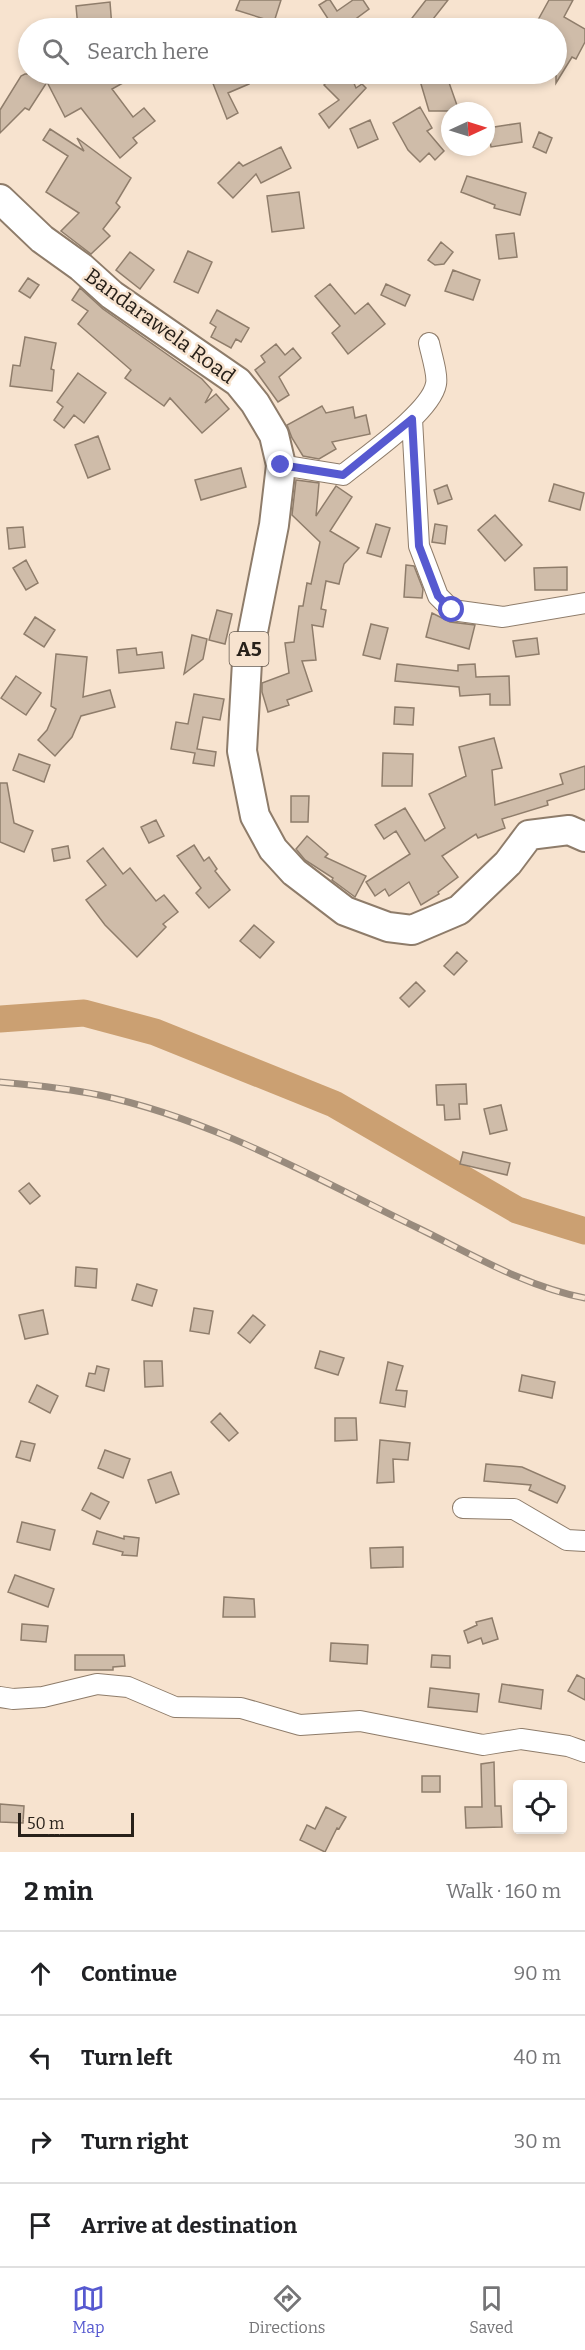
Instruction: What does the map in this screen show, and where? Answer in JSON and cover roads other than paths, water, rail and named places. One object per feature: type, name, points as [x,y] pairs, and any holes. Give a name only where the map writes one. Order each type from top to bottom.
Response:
[{"type":"highway","name":"Bandarawela Road","points":[[0,199],[42,239],[81,267],[112,295],[238,382],[255,403],[274,435],[281,465],[274,525],[247,662],[242,751],[255,816],[273,849],[294,872],[345,911],[388,927],[412,930],[459,910],[508,863],[529,835],[569,830],[585,837]]},
{"type":"street","points":[[281,465],[343,475],[412,419],[428,403],[436,384],[429,343]]},
{"type":"street","points":[[412,419],[419,546],[438,596],[452,610],[503,617],[585,603]]},
{"type":"street","points":[[463,1508],[514,1509],[567,1540],[585,1541]]},
{"type":"street","points":[[0,1697],[14,1700],[43,1697],[97,1684],[128,1687],[175,1707],[241,1708],[300,1725],[360,1720],[483,1745],[521,1739],[568,1746],[585,1752]]},
{"type":"waterway","points":[[0,1019],[84,1013],[155,1032],[334,1104],[517,1210],[585,1231]]},
{"type":"railway","points":[[0,1082],[99,1095],[182,1119],[222,1134],[302,1170],[499,1269],[541,1286],[585,1298]]}]
